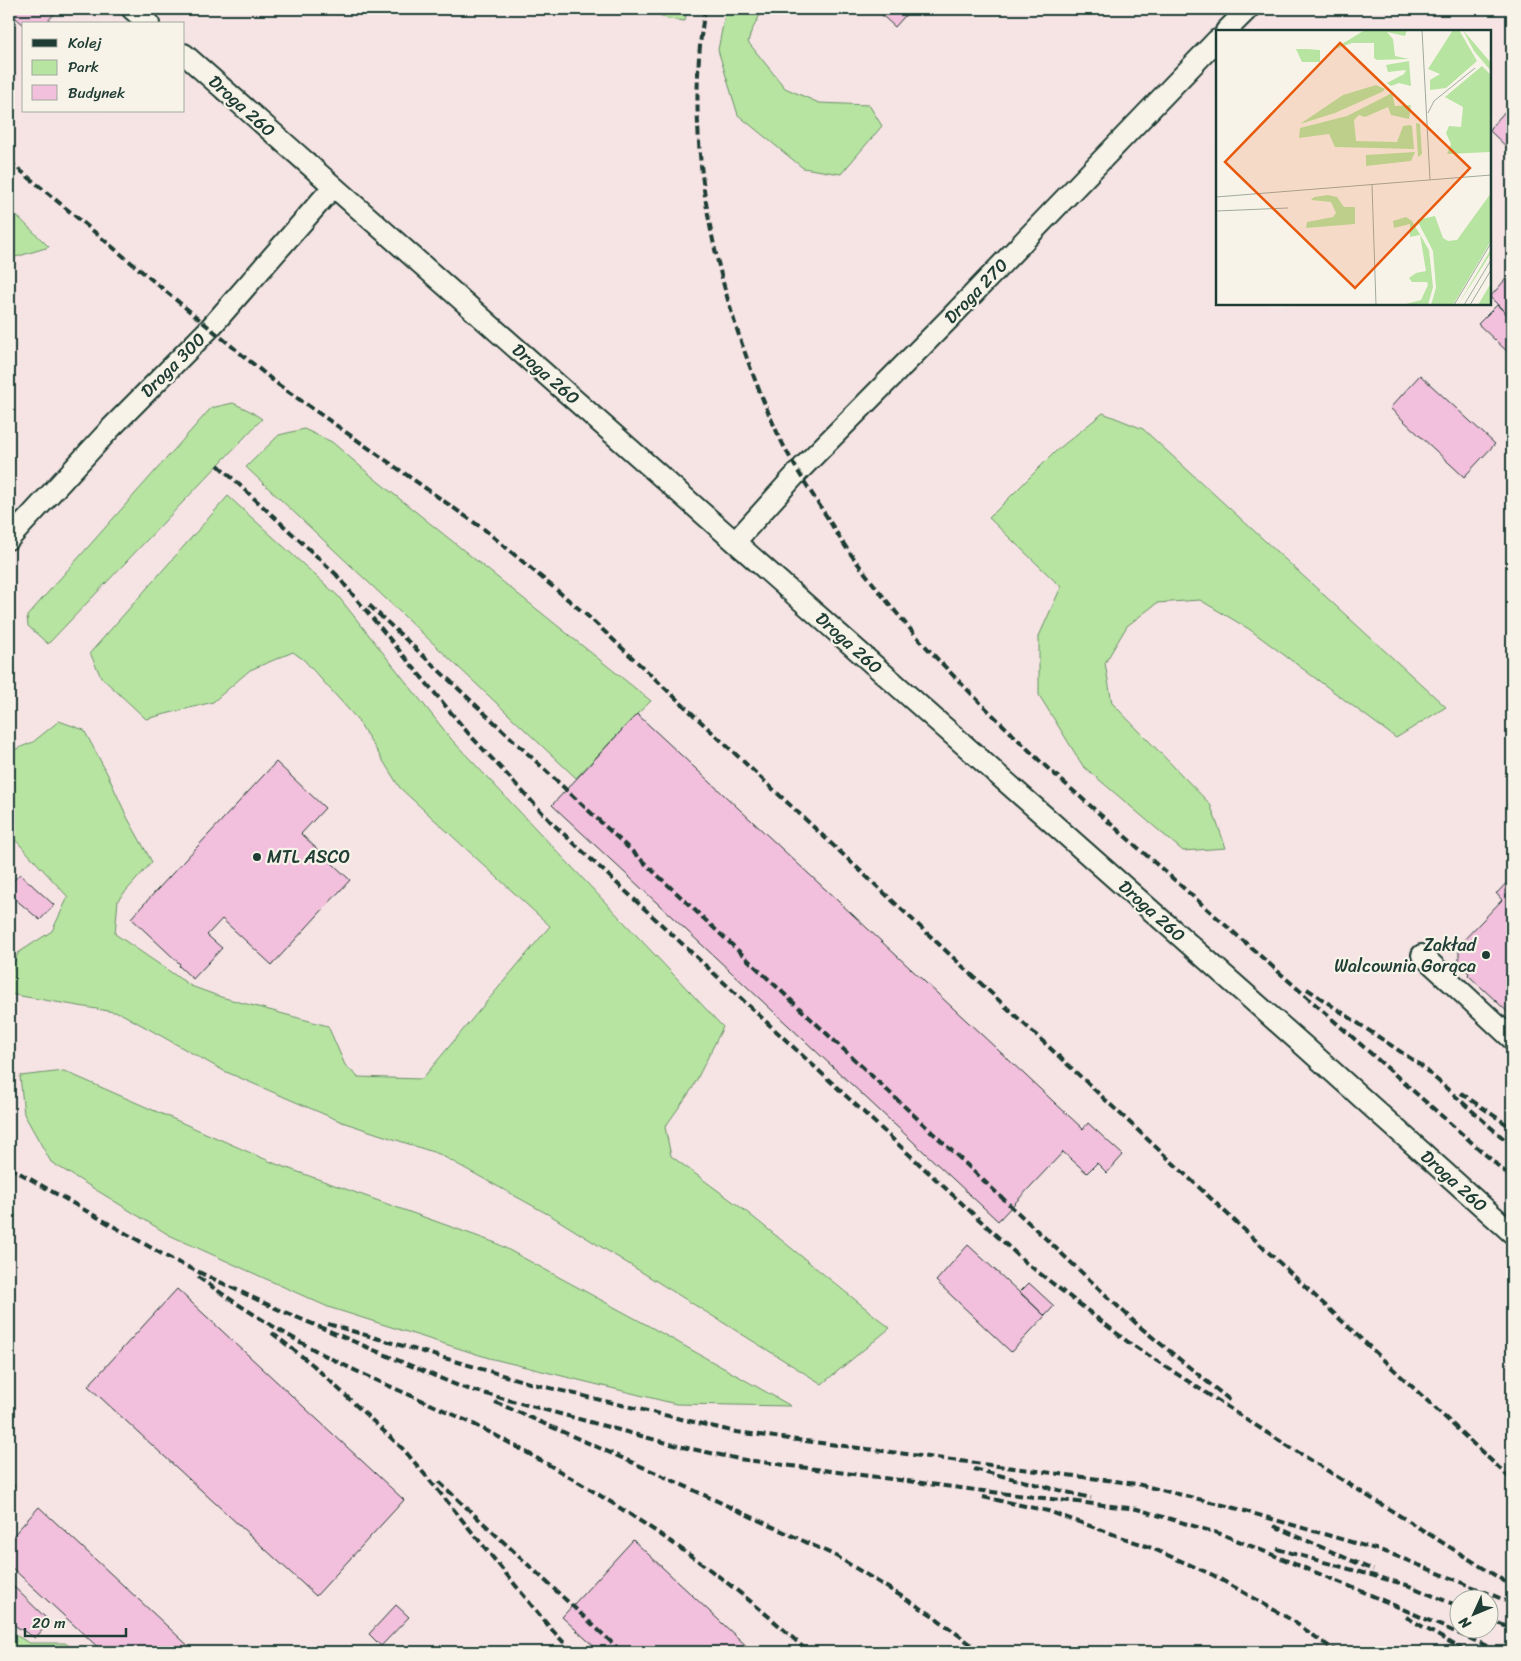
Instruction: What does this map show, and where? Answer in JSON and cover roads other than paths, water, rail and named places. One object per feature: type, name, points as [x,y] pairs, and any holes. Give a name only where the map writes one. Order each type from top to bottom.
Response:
[{"type":"lane","points":[[132,9],[147,22]]},
{"type":"lane","points":[[1227,30],[1248,9]]},
{"type":"lane","name":"Droga 270","points":[[735,542],[798,472],[951,317],[1216,41]]},
{"type":"lane","name":"Droga 260","points":[[185,55],[1303,1045],[1512,1233]]},
{"type":"lane","name":"Droga 300","points":[[9,539],[111,428],[210,328],[333,187]]},
{"type":"lane","points":[[1422,955],[1512,1039]]},
{"type":"railway","points":[[705,9],[699,61],[698,114],[701,167],[709,220],[721,273],[735,324],[753,375],[779,435],[798,471],[846,547],[884,598],[918,638],[1043,764],[1512,1178]]},
{"type":"railway","points":[[9,161],[276,383],[485,530],[590,618],[1512,1480]]},
{"type":"railway","points":[[218,465],[338,576]]},
{"type":"railway","points":[[334,572],[468,733],[552,823],[1025,1262],[1128,1342],[1272,1436],[1512,1586]]},
{"type":"railway","points":[[369,605],[1140,1327],[1232,1402]]},
{"type":"railway","points":[[1307,989],[1419,1064],[1512,1146]]},
{"type":"railway","points":[[1461,1093],[1512,1128]]},
{"type":"railway","points":[[9,1167],[171,1259],[275,1308],[461,1387],[678,1446],[739,1459],[1137,1509],[1224,1535],[1366,1593],[1501,1652]]},
{"type":"railway","points":[[198,1277],[248,1311],[318,1352],[493,1434],[617,1506],[698,1561],[736,1590],[808,1652]]},
{"type":"railway","points":[[328,1324],[533,1384],[736,1432],[1137,1484],[1231,1507],[1389,1553],[1512,1603]]},
{"type":"railway","points":[[272,1333],[313,1365],[404,1450],[551,1629],[573,1652]]},
{"type":"railway","points":[[495,1402],[663,1476],[836,1556],[932,1615],[981,1652]]},
{"type":"railway","points":[[974,1469],[1091,1498]]},
{"type":"railway","points":[[439,1482],[622,1652]]},
{"type":"railway","points":[[983,1497],[1048,1511],[1149,1547],[1213,1575],[1290,1619],[1337,1652]]},
{"type":"railway","points":[[1274,1526],[1373,1570]]},
{"type":"railway","points":[[1277,1549],[1407,1585],[1448,1602]]},
{"type":"railway","points":[[1406,1617],[1467,1652]]},
{"type":"railway","points":[[1498,1623],[1512,1629]]},
{"type":"place","name":"MTL ASCO","points":[[257,857]]},
{"type":"place","name":"Zakład Walcownia Gorąca","points":[[1486,955]]}]
